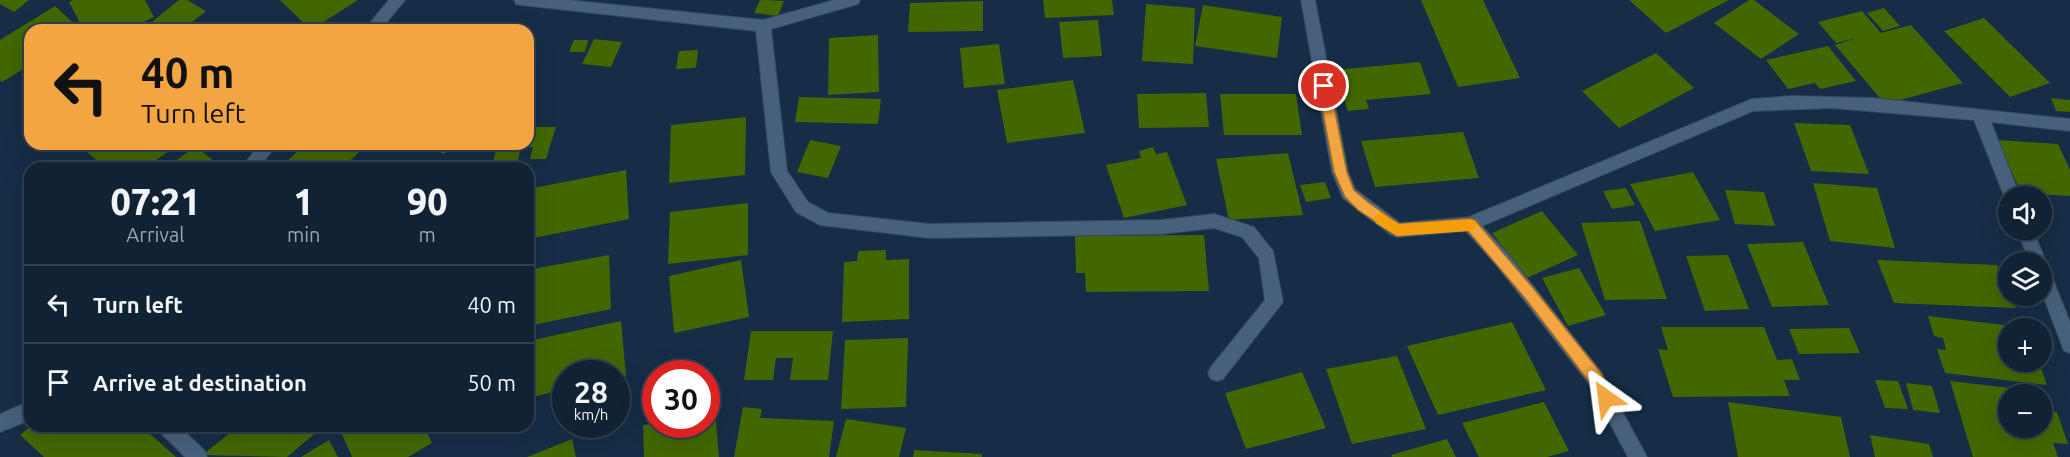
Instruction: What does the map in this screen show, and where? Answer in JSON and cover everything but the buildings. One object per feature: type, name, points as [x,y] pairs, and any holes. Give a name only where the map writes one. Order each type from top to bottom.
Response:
[{"type":"street","points":[[376,24],[398,0]]},
{"type":"street","points":[[521,0],[763,26],[853,0]]},
{"type":"street","points":[[1308,0],[1340,172],[1349,193],[1397,230],[1470,224],[1752,105],[1798,101],[1853,101],[2070,124]]},
{"type":"street","points":[[763,26],[779,172],[802,207],[826,220],[929,231],[1161,227],[1214,222],[1248,232],[1267,256],[1274,302],[1216,372]]},
{"type":"street","points":[[1980,114],[2008,186]]},
{"type":"street","points":[[254,162],[264,150]]},
{"type":"street","points":[[1470,224],[1502,259],[1596,378],[1638,457]]},
{"type":"street","points":[[2052,298],[2070,345]]},
{"type":"street","points":[[0,423],[24,414]]},
{"type":"street","points":[[172,432],[198,457]]},
{"type":"slow traffic","points":[[1381,219],[1397,230],[1470,225]]},
{"type":"route","points":[[1324,86],[1340,172],[1349,193],[1397,230],[1470,224],[1502,259],[1596,378],[1606,398]]}]
